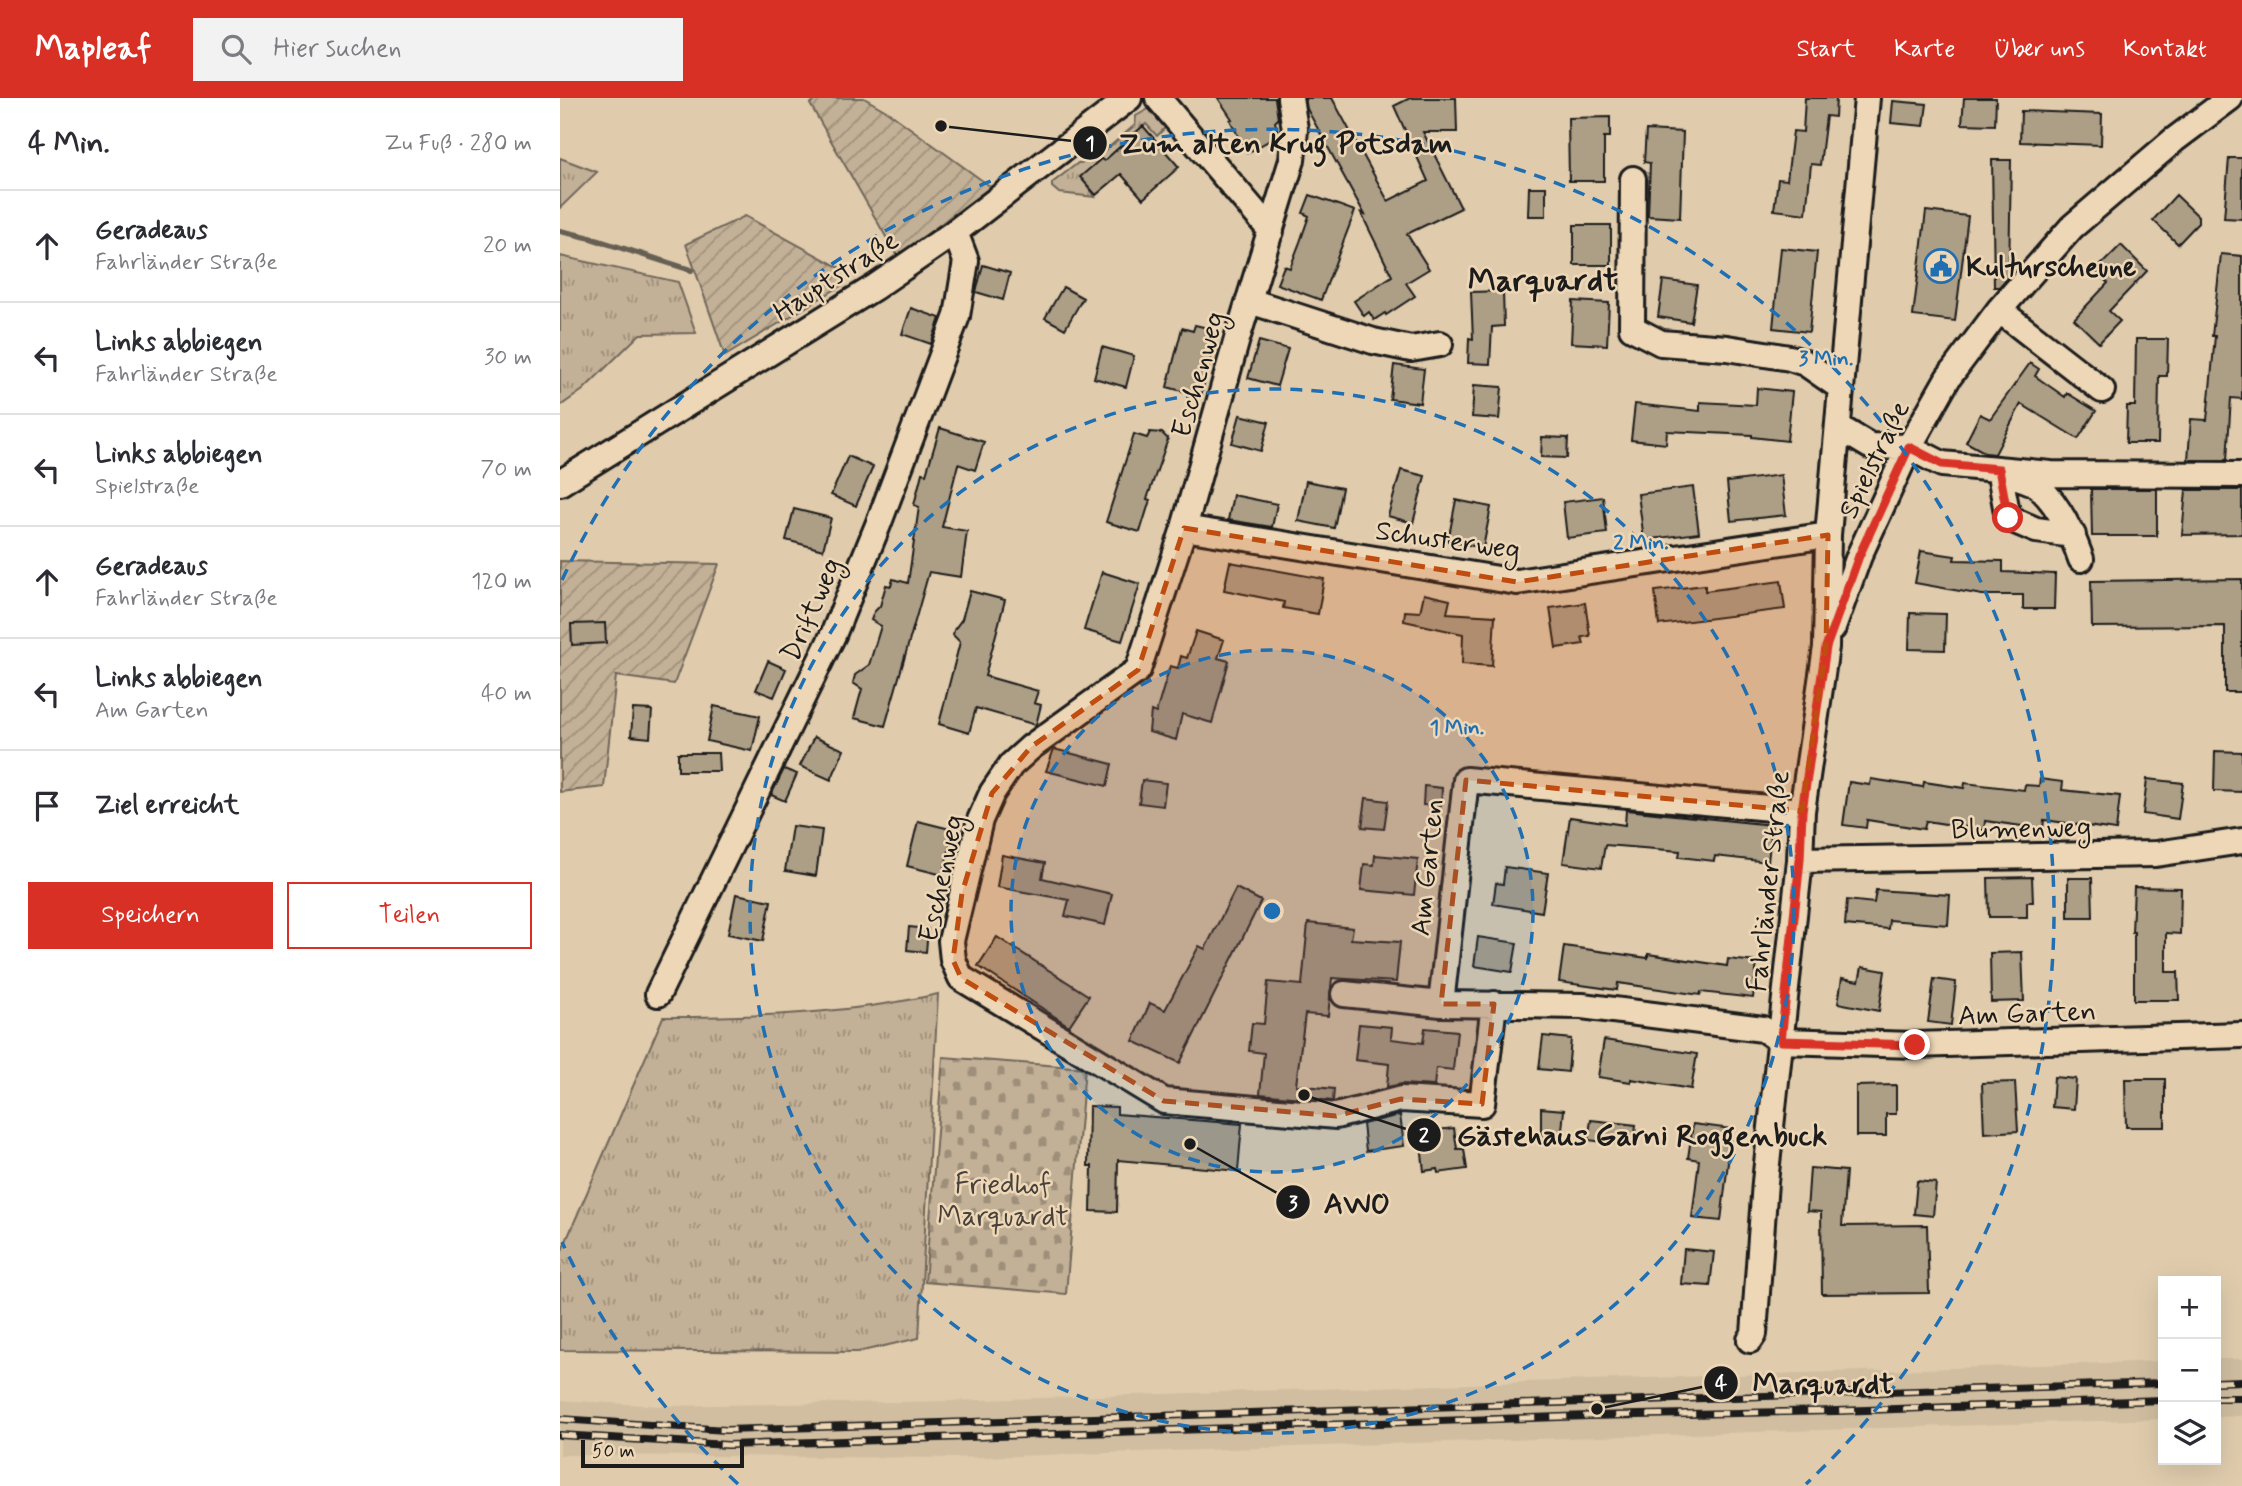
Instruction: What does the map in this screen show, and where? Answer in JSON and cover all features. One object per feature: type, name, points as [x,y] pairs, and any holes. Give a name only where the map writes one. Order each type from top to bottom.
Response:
[{"type":"street","name":"Hauptstraße","points":[[560,483],[875,287],[955,232],[1129,98]]},
{"type":"street","points":[[1158,98],[1271,231]]},
{"type":"street","name":"Eschenweg","points":[[1290,98],[1295,129],[1292,160],[1184,528],[1138,670],[1031,747],[1011,765],[992,793],[980,820],[951,941],[953,960],[961,978],[1164,1101],[1336,1116],[1401,1099],[1482,1104],[1494,1004]]},
{"type":"street","name":"Fahrländer Straße","points":[[1750,1340],[1754,1334],[1765,1182],[1800,860],[1802,811],[1826,647],[1828,535],[1867,98]]},
{"type":"street","name":"Spielstraße","points":[[1826,647],[1859,556],[1909,447],[1948,379],[1998,310],[2072,227],[2174,140],[2230,98]]},
{"type":"street","points":[[1633,179],[1632,328],[1661,343],[1727,348],[1790,358],[1805,363],[1841,388]]},
{"type":"street","name":"Driftweg","points":[[658,994],[833,635],[878,525],[957,316],[966,261],[955,232]]},
{"type":"street","name":"Eschenweg","points":[[1250,301],[1373,341],[1411,349],[1440,344]]},
{"type":"street","points":[[1998,310],[2102,390]]},
{"type":"street","points":[[1838,427],[1870,446],[1909,447],[1942,464],[2051,474],[2242,475]]},
{"type":"street","points":[[1999,469],[2037,485],[2058,510],[2073,535],[2081,559]]},
{"type":"street","points":[[1999,469],[2008,518],[2036,530],[2073,535]]},
{"type":"street","name":"Schusterweg","points":[[1184,528],[1517,582],[1828,535]]},
{"type":"street","name":"Am Garten","points":[[1441,1004],[1466,780],[1802,811]]},
{"type":"street","name":"Blumenweg","points":[[1800,860],[2155,854],[2242,841]]},
{"type":"street","name":"Am Garten","points":[[1344,995],[1441,1004],[1582,1006],[1763,1029],[1781,1041],[1915,1045],[2242,1035]]},
{"type":"highlighted area","points":[[1184,528],[1517,582],[1828,535],[1826,647],[1802,811],[1466,780],[1441,1004],[1494,1004],[1482,1104],[1401,1099],[1336,1116],[1164,1101],[961,978],[953,960],[962,893],[992,793],[1031,747],[1138,670]]},
{"type":"shaded area","points":[[2221,1359],[2242,1359],[2242,1416],[2221,1417]]},
{"type":"shaded area","points":[[2158,1361],[2158,1419],[954,1458],[560,1455],[560,1400],[662,1406],[948,1401]]},
{"type":"green space","points":[[818,98],[864,98],[888,112],[991,187],[897,256],[810,104]]},
{"type":"green space","points":[[1152,107],[1168,125],[1157,136],[1146,124],[1108,158],[1106,164],[1101,159],[1081,177],[1095,197],[1059,193],[1052,187],[1052,183],[1078,163],[1088,162],[1097,153],[1101,154],[1135,125],[1136,116]]},
{"type":"green space","points":[[560,158],[597,172],[560,208]]},
{"type":"green space","points":[[745,216],[840,268],[844,284],[725,356],[686,244]]},
{"type":"green space","points":[[560,256],[678,282],[696,333],[640,334],[583,390],[560,406]]},
{"type":"green space","points":[[560,561],[719,564],[674,684],[616,676],[604,787],[560,792]]},
{"type":"green space","points":[[938,994],[919,1338],[858,1352],[560,1350],[560,1255],[663,1017],[801,1013],[870,1006]]},
{"type":"green space","name":"Friedhof Marquardt","points":[[943,1057],[1085,1068],[1066,1294],[925,1282]]},
{"type":"building","points":[[1218,98],[1275,98],[1278,119],[1275,122],[1279,135],[1247,153],[1230,120],[1232,119]]},
{"type":"building","points":[[1305,98],[1332,98],[1388,201],[1428,181],[1394,106],[1410,98],[1456,98],[1457,132],[1423,132],[1461,208],[1407,234],[1429,269],[1406,283],[1415,296],[1374,320],[1369,312],[1364,316],[1354,301],[1392,276],[1361,213],[1365,215],[1307,109]]},
{"type":"building","points":[[1805,98],[1836,98],[1835,117],[1826,116],[1820,165],[1811,164],[1806,214],[1774,210],[1778,179],[1787,180],[1793,131],[1803,132]]},
{"type":"building","points":[[1964,98],[1996,98],[1995,125],[1962,124]]},
{"type":"building","points":[[1893,101],[1927,104],[1924,126],[1891,123]]},
{"type":"building","points":[[2021,111],[2102,114],[2101,145],[2020,142]]},
{"type":"building","points":[[1610,117],[1610,137],[1604,137],[1604,181],[1569,181],[1568,118]]},
{"type":"building","points":[[1143,126],[1179,167],[1143,199],[1121,174],[1096,195],[1080,177],[1101,159],[1104,161]]},
{"type":"building","points":[[1646,130],[1683,132],[1680,218],[1648,216],[1650,163],[1644,162]]},
{"type":"building","points":[[2229,158],[2242,158],[2242,219],[2224,218]]},
{"type":"building","points":[[1992,160],[2011,160],[2009,276],[1999,287],[1994,287]]},
{"type":"building","points":[[1529,187],[1546,187],[1546,216],[1528,216]]},
{"type":"building","points":[[1310,195],[1355,211],[1321,300],[1277,284],[1284,266],[1290,268],[1300,242],[1309,216],[1303,213]]},
{"type":"building","points":[[2176,195],[2198,216],[2198,223],[2178,244],[2153,220]]},
{"type":"building","name":"Kulturscheune","points":[[1926,211],[1968,216],[1955,321],[1913,316]]},
{"type":"building","points":[[1574,225],[1611,225],[1611,265],[1574,265]]},
{"type":"building","points":[[2121,245],[2147,271],[2109,311],[2120,321],[2099,343],[2074,319],[2108,283],[2095,271]]},
{"type":"building","points":[[1781,248],[1817,252],[1809,332],[1773,328]]},
{"type":"building","points":[[2221,254],[2242,256],[2242,399],[2231,398],[2227,460],[2188,460],[2191,419],[2207,420]]},
{"type":"building","points":[[983,265],[1010,273],[1003,300],[976,292]]},
{"type":"building","points":[[1663,280],[1697,285],[1691,322],[1658,317]]},
{"type":"building","points":[[1063,287],[1083,298],[1065,329],[1045,318]]},
{"type":"building","points":[[1503,291],[1504,326],[1492,327],[1490,364],[1468,363],[1469,338],[1473,339],[1471,292]]},
{"type":"building","points":[[1573,301],[1609,303],[1607,345],[1571,343]]},
{"type":"building","points":[[911,308],[940,318],[931,344],[902,334]]},
{"type":"building","points":[[1195,325],[1212,329],[1211,336],[1216,338],[1201,396],[1167,387],[1182,328],[1193,331]]},
{"type":"building","points":[[2136,339],[2168,339],[2167,376],[2159,376],[2158,443],[2126,443],[2127,406],[2135,406]]},
{"type":"building","points":[[1259,341],[1288,349],[1277,386],[1248,378]]},
{"type":"building","points":[[1102,347],[1134,356],[1126,387],[1094,378]]},
{"type":"building","points":[[2030,363],[2039,369],[2035,376],[2065,397],[2067,393],[2096,411],[2078,439],[2021,404],[1995,454],[1986,453],[1966,442],[1980,414],[1990,419]]},
{"type":"building","points":[[1394,365],[1424,369],[1420,403],[1390,399]]},
{"type":"building","points":[[1474,385],[1502,387],[1499,419],[1472,417]]},
{"type":"building","points":[[1757,388],[1792,392],[1787,441],[1752,435],[1667,431],[1666,444],[1631,440],[1635,404],[1700,411],[1700,402],[1756,405]]},
{"type":"building","points":[[1240,415],[1269,422],[1261,451],[1232,443]]},
{"type":"building","points":[[940,428],[984,442],[975,470],[958,464],[942,527],[967,531],[961,577],[929,572],[885,726],[854,718],[862,689],[853,683],[855,675],[869,665],[881,626],[871,620],[880,606],[886,585],[891,586],[893,579],[908,583],[919,507],[914,505],[922,473],[926,474]]},
{"type":"building","points":[[1150,432],[1162,433],[1168,439],[1147,499],[1150,500],[1140,532],[1106,522],[1134,434],[1147,438]]},
{"type":"building","points":[[1542,437],[1568,438],[1567,458],[1541,457]]},
{"type":"building","points":[[848,456],[873,467],[856,506],[831,495]]},
{"type":"building","points":[[1401,470],[1425,476],[1413,523],[1388,516]]},
{"type":"building","points":[[1781,475],[1786,515],[1731,521],[1727,482]]},
{"type":"building","points":[[1306,481],[1342,488],[1334,528],[1298,521]]},
{"type":"building","points":[[1693,487],[1699,533],[1644,540],[1638,494]]},
{"type":"building","points":[[2091,489],[2157,489],[2157,536],[2092,536]]},
{"type":"building","points":[[2186,490],[2242,490],[2242,534],[2182,535]]},
{"type":"building","points":[[1233,495],[1277,504],[1272,527],[1228,520]]},
{"type":"building","points":[[1603,497],[1607,533],[1567,538],[1563,502]]},
{"type":"building","points":[[1456,500],[1491,507],[1483,548],[1448,541]]},
{"type":"building","points":[[794,509],[831,518],[823,550],[786,540]]},
{"type":"building","points":[[1921,551],[1955,556],[1954,560],[2003,561],[2003,572],[2055,574],[2054,609],[2023,609],[2023,595],[1982,595],[1915,583]]},
{"type":"building","points":[[1230,562],[1324,579],[1318,614],[1283,608],[1284,602],[1224,590]]},
{"type":"building","points":[[1102,572],[1140,584],[1122,641],[1084,630]]},
{"type":"building","points":[[2242,579],[2242,692],[2225,692],[2225,626],[2092,627],[2091,581]]},
{"type":"building","points":[[1781,581],[1785,609],[1659,625],[1655,591],[1705,585],[1705,591]]},
{"type":"building","points":[[970,591],[1005,600],[985,676],[1038,691],[1034,703],[1041,705],[1036,725],[976,708],[969,733],[939,724],[960,642],[953,635],[954,630],[962,619]]},
{"type":"building","points":[[1424,594],[1450,600],[1447,613],[1495,616],[1492,666],[1462,664],[1463,634],[1404,621],[1405,611],[1420,612]]},
{"type":"building","points":[[1585,603],[1590,636],[1582,637],[1584,644],[1556,648],[1550,608]]},
{"type":"building","points":[[1910,613],[1946,614],[1945,650],[1909,649]]},
{"type":"building","points":[[605,623],[606,643],[572,645],[571,624]]},
{"type":"building","points":[[1196,631],[1224,640],[1218,658],[1229,661],[1212,723],[1182,714],[1176,740],[1149,732],[1151,711],[1156,713],[1170,666],[1178,668],[1181,656],[1187,658]]},
{"type":"building","points":[[768,661],[786,669],[774,697],[756,690]]},
{"type":"building","points":[[714,706],[760,716],[752,751],[707,741]]},
{"type":"building","points":[[633,709],[652,710],[650,738],[631,736]]},
{"type":"building","points":[[814,737],[844,750],[831,780],[800,766]]},
{"type":"building","points":[[1054,749],[1112,764],[1107,786],[1046,771]]},
{"type":"building","points":[[2215,751],[2242,752],[2242,792],[2214,791]]},
{"type":"building","points":[[678,753],[718,753],[719,771],[678,771]]},
{"type":"building","points":[[784,769],[797,774],[785,801],[771,795]]},
{"type":"building","points":[[1871,779],[1923,787],[1924,782],[1964,788],[1965,783],[2024,790],[2025,785],[2039,786],[2040,779],[2063,782],[2062,790],[2120,796],[2116,830],[2044,820],[2043,829],[1985,821],[1984,830],[1926,821],[1924,829],[1867,820],[1866,828],[1843,825],[1849,782],[1870,785]]},
{"type":"building","points":[[2147,779],[2183,783],[2178,819],[2143,814]]},
{"type":"building","points":[[1142,780],[1166,783],[1163,806],[1139,803]]},
{"type":"building","points":[[1424,786],[1442,788],[1441,806],[1423,805]]},
{"type":"building","points":[[1366,798],[1388,801],[1384,829],[1362,827]]},
{"type":"building","points":[[1626,810],[1772,825],[1768,862],[1715,856],[1714,861],[1679,857],[1680,851],[1605,845],[1601,868],[1563,863],[1570,817],[1625,825]]},
{"type":"building","points":[[918,821],[954,830],[943,875],[907,866]]},
{"type":"building","points":[[792,826],[822,830],[816,876],[785,871]]},
{"type":"building","points":[[1002,855],[1045,863],[1042,878],[1112,894],[1105,925],[1065,916],[1069,900],[997,887]]},
{"type":"building","points":[[1375,855],[1418,859],[1414,895],[1361,890],[1364,864],[1374,865]]},
{"type":"building","points":[[1505,867],[1548,873],[1542,912],[1493,904],[1496,883],[1503,884]]},
{"type":"building","points":[[2032,877],[2033,902],[2027,902],[2027,917],[1989,917],[1988,878]]},
{"type":"building","points":[[2068,878],[2092,878],[2093,917],[2068,917]]},
{"type":"building","points":[[2134,887],[2181,888],[2180,934],[2166,933],[2166,972],[2178,972],[2179,1000],[2134,1000]]},
{"type":"building","points":[[1236,888],[1261,901],[1180,1063],[1133,1041],[1150,1003],[1165,1010],[1199,946],[1205,949]]},
{"type":"building","points":[[1876,890],[1950,895],[1948,925],[1889,920],[1888,929],[1845,925],[1847,900],[1874,903]]},
{"type":"building","points":[[736,894],[771,901],[763,941],[728,934]]},
{"type":"building","points":[[1308,923],[1353,928],[1351,939],[1400,942],[1396,982],[1332,978],[1328,1016],[1305,1014],[1296,1085],[1334,1089],[1333,1101],[1260,1094],[1264,1053],[1249,1051],[1252,1023],[1264,1024],[1268,982],[1302,985]]},
{"type":"building","points":[[909,927],[928,929],[926,952],[907,950]]},
{"type":"building","points":[[997,937],[1089,996],[1069,1026],[978,966]]},
{"type":"building","points":[[1478,937],[1517,943],[1512,972],[1474,966]]},
{"type":"building","points":[[1564,946],[1648,958],[1648,954],[1727,966],[1728,959],[1757,962],[1753,998],[1701,992],[1700,995],[1618,983],[1617,990],[1559,982]]},
{"type":"building","points":[[2022,952],[2024,1001],[1991,1002],[1990,953]]},
{"type":"building","points":[[1862,967],[1885,971],[1879,1011],[1838,1003],[1842,978],[1859,981]]},
{"type":"building","points":[[1934,979],[1956,982],[1951,1025],[1928,1022]]},
{"type":"building","points":[[1359,1024],[1392,1027],[1391,1039],[1423,1043],[1425,1028],[1457,1031],[1453,1070],[1436,1068],[1434,1086],[1402,1084],[1387,1087],[1389,1064],[1355,1060]]},
{"type":"building","points":[[1543,1036],[1571,1039],[1568,1072],[1539,1069]]},
{"type":"building","points":[[1604,1040],[1697,1054],[1691,1089],[1631,1079],[1631,1082],[1598,1077]]},
{"type":"building","points":[[2054,1077],[2076,1079],[2074,1109],[2052,1107]]},
{"type":"building","points":[[2125,1079],[2165,1079],[2165,1127],[2126,1127]]},
{"type":"building","points":[[2015,1082],[2018,1131],[1984,1133],[1982,1083]]},
{"type":"building","points":[[1896,1085],[1896,1114],[1886,1114],[1886,1136],[1856,1136],[1856,1086]]},
{"type":"building","points":[[1089,1106],[1117,1107],[1117,1114],[1242,1124],[1238,1171],[1118,1160],[1117,1212],[1091,1211],[1092,1166],[1088,1166]]},
{"type":"building","points":[[1541,1108],[1564,1110],[1561,1140],[1541,1138]]},
{"type":"building","points":[[1400,1115],[1404,1146],[1366,1151],[1363,1124]]},
{"type":"building","points":[[1591,1120],[1636,1125],[1634,1146],[1588,1140]]},
{"type":"building","points":[[1693,1124],[1732,1129],[1721,1221],[1692,1218],[1699,1160],[1688,1158]]},
{"type":"building","points":[[1437,1126],[1437,1130],[1454,1128],[1457,1149],[1464,1149],[1467,1169],[1438,1173],[1437,1169],[1424,1171],[1419,1128]]},
{"type":"building","points":[[1810,1168],[1846,1171],[1842,1226],[1927,1225],[1929,1293],[1822,1294],[1821,1212],[1807,1211]]},
{"type":"building","points":[[1917,1181],[1936,1183],[1933,1216],[1914,1214]]},
{"type":"building","points":[[1684,1249],[1714,1252],[1710,1286],[1681,1284]]},
{"type":"waterway","points":[[560,231],[691,270]]},
{"type":"railway","points":[[2221,1382],[2242,1381]]},
{"type":"railway","points":[[560,1419],[726,1430],[2158,1383]]},
{"type":"railway","points":[[2221,1398],[2242,1398]]},
{"type":"railway","points":[[560,1435],[728,1445],[2158,1400]]},
{"type":"place","name":"Zum alten Krug Potsdam","points":[[941,126]]},
{"type":"place","name":"Kulturscheune","points":[[1941,266]]},
{"type":"place","name":"Gästehaus Garni Roggenbuck","points":[[1304,1095]]},
{"type":"place","name":"AWO","points":[[1190,1144]]},
{"type":"place","name":"Marquardt","points":[[1597,1409]]},
{"type":"district","name":"Marquardt","points":[[1543,279]]},
{"type":"route","points":[[1915,1045],[1781,1041],[1800,860],[1802,811],[1826,647],[1859,556],[1909,447],[1942,464],[1999,469],[2008,518]]}]
